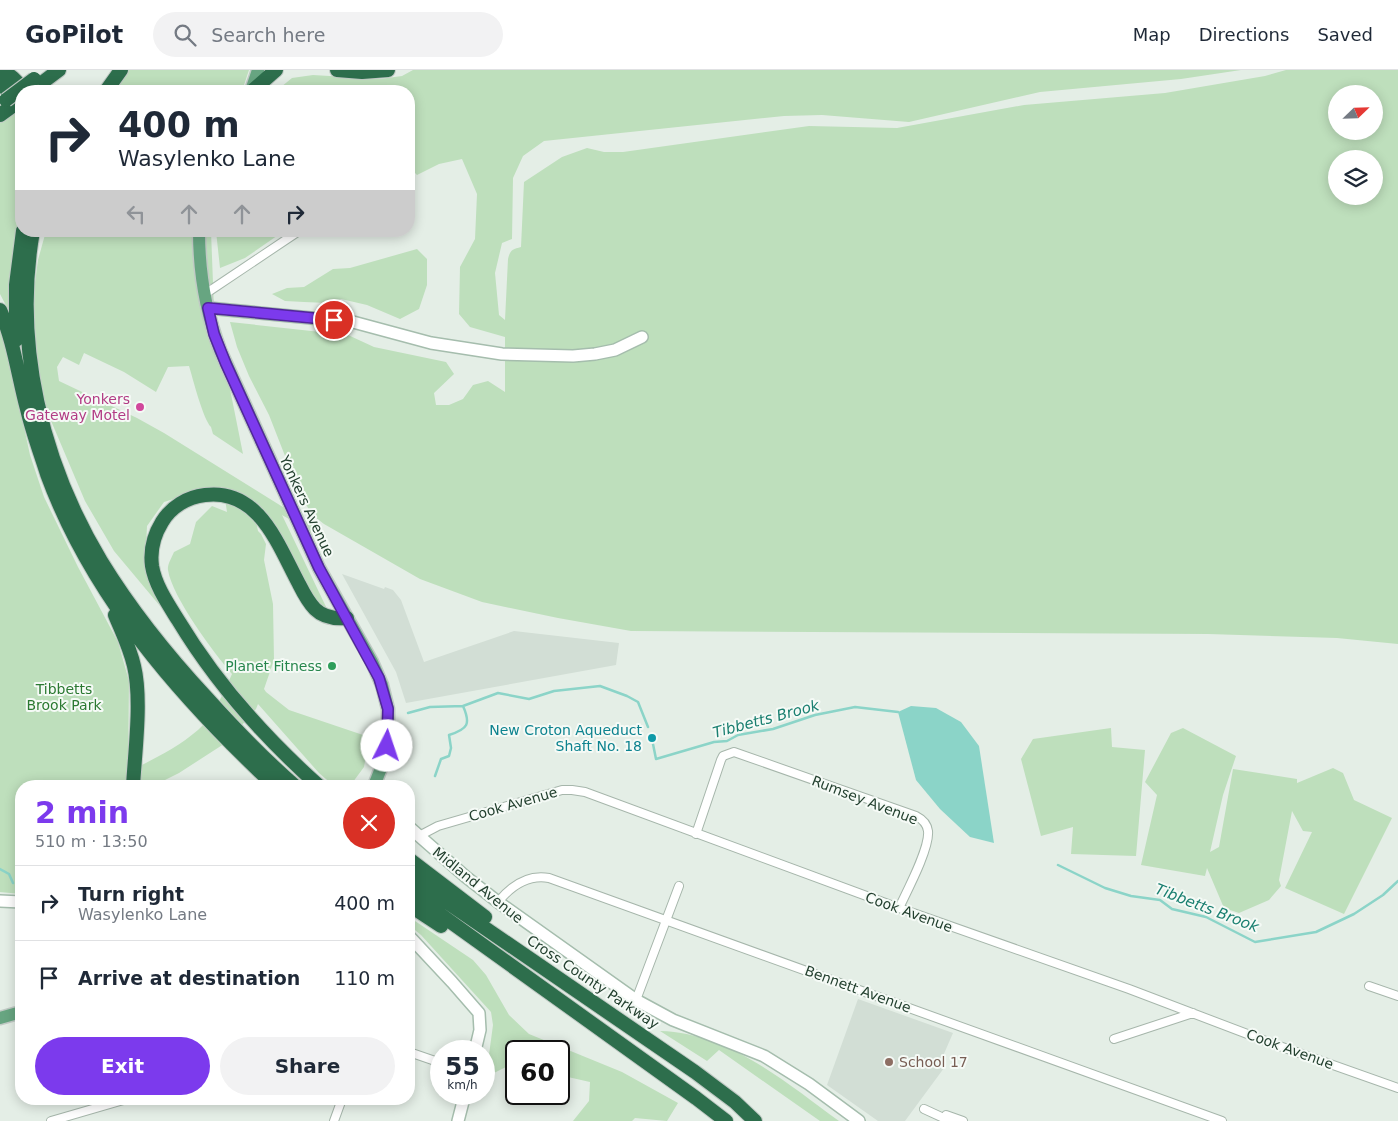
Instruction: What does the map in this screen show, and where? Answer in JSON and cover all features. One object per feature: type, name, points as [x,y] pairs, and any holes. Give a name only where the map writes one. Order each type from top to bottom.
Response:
[{"type":"highway","points":[[3,70],[20,85]]},
{"type":"highway","points":[[16,70],[37,81],[59,70]]},
{"type":"highway","points":[[110,85],[121,70]]},
{"type":"highway","points":[[259,85],[276,70]]},
{"type":"highway","points":[[337,70],[362,72],[388,70]]},
{"type":"highway","points":[[0,83],[9,92],[10,106]]},
{"type":"highway","points":[[20,382],[16,343],[15,300],[22,237]]},
{"type":"highway","points":[[32,237],[26,291],[29,351],[35,391],[55,462],[85,532],[117,586],[169,654],[226,719],[289,780]]},
{"type":"highway","points":[[30,251],[36,237]]},
{"type":"highway","points":[[0,310],[10,336],[31,425],[52,486],[77,541],[104,589],[138,637],[184,693],[233,746],[269,780]]},
{"type":"highway","points":[[312,780],[283,753],[234,700],[203,659],[180,624],[154,574],[152,556],[157,531],[171,511],[181,503],[193,498],[220,494],[239,500],[252,507],[264,520],[314,608],[330,617],[346,618]]},
{"type":"highway","points":[[104,589],[129,650],[136,674],[137,702],[133,780]]},
{"type":"highway","points":[[415,864],[506,934],[551,972]]},
{"type":"highway","name":"Cross County Parkway","points":[[415,880],[695,1072],[735,1102],[755,1121]]},
{"type":"highway","points":[[415,896],[726,1121]]},
{"type":"highway","points":[[415,909],[451,933],[509,964]]},
{"type":"main road","points":[[254,85],[258,70]]},
{"type":"main road","name":"Yonkers Avenue","points":[[199,237],[205,294],[214,334],[226,364],[319,568],[372,662],[382,684],[386,701],[387,746],[377,780]]},
{"type":"main road","points":[[0,1018],[15,1014]]},
{"type":"street","points":[[205,294],[290,237]]},
{"type":"street","points":[[208,308],[353,322],[431,343],[502,354],[573,356],[595,354],[615,350],[642,337]]},
{"type":"street","name":"Rumsey Avenue","points":[[696,834],[723,756],[734,752],[922,819],[928,832],[925,846],[899,908]]},
{"type":"street","name":"Cook Avenue","points":[[419,836],[438,826],[562,790],[585,792],[899,908],[1137,992],[1398,1088]]},
{"type":"street","name":"Midland Avenue","points":[[415,832],[498,902],[636,1000],[673,1020],[764,1056],[808,1084],[859,1121]]},
{"type":"street","name":"Bennett Avenue","points":[[498,902],[506,893],[522,881],[544,877],[1222,1121]]},
{"type":"street","points":[[636,1000],[679,886]]},
{"type":"street","points":[[0,901],[15,902]]},
{"type":"street","points":[[415,942],[479,1013],[480,1030],[478,1040]]},
{"type":"street","points":[[1369,986],[1398,996]]},
{"type":"street","points":[[1114,1039],[1193,1014]]},
{"type":"street","points":[[415,1054],[430,1059]]},
{"type":"street","points":[[51,1121],[106,1105]]},
{"type":"street","points":[[334,1121],[340,1105]]},
{"type":"street","points":[[458,1121],[462,1105]]},
{"type":"street","points":[[924,1109],[950,1121]]},
{"type":"street","points":[[939,1115],[963,1121]]},
{"type":"shaded area","points":[[342,574],[384,589],[385,587],[393,590],[401,600],[424,662],[514,631],[619,643],[616,665],[406,703],[396,672]]},
{"type":"shaded area","name":"School 17","points":[[858,999],[953,1033],[943,1056],[944,1068],[905,1121],[878,1121],[827,1085]]},
{"type":"green space","points":[[127,70],[249,70],[244,85],[116,85]]},
{"type":"green space","points":[[413,70],[1241,70],[1181,79],[1040,92],[909,122],[822,115],[784,116],[544,141],[523,156],[513,178],[512,239],[502,243],[495,273],[499,315],[505,320],[508,259],[512,250],[521,247],[524,182],[562,157],[587,148],[604,152],[623,152],[809,126],[897,128],[1024,105],[1165,93],[1265,76],[1286,70],[1398,70],[1398,644],[1337,638],[1208,634],[631,631],[482,602],[420,579],[324,524],[311,514],[296,484],[269,415],[249,376],[237,347],[230,322],[348,335],[374,347],[446,362],[454,374],[434,393],[436,405],[449,405],[463,399],[473,385],[488,381],[505,392],[505,337],[470,327],[459,314],[460,267],[475,239],[477,194],[462,159],[439,164],[417,175],[415,173],[415,85],[283,85],[292,78],[313,75],[380,79],[402,76]]},
{"type":"green space","points":[[15,111],[15,237],[17,237],[13,263],[11,315],[0,294],[0,123]]},
{"type":"green space","name":"Tibbetts Brook Park","points":[[44,237],[211,237],[214,309],[243,454],[213,434],[202,408],[189,366],[168,367],[156,392],[124,372],[84,353],[79,365],[63,357],[57,367],[59,381],[164,433],[315,527],[318,536],[282,515],[329,613],[320,609],[253,507],[258,531],[266,544],[264,560],[273,604],[274,660],[264,689],[289,710],[363,735],[368,743],[364,767],[354,780],[327,780],[258,704],[256,709],[227,742],[165,780],[15,780],[15,893],[0,892],[0,329],[9,357],[30,455],[44,497],[78,567],[118,642],[129,681],[128,772],[173,748],[198,730],[222,697],[232,674],[185,609],[171,581],[168,568],[174,552],[190,544],[196,522],[212,506],[227,512],[224,492],[202,490],[164,502],[147,526],[145,569],[160,606],[114,551],[85,501],[49,416],[38,378],[33,297],[38,260]]},
{"type":"green space","points":[[217,237],[275,237],[245,258],[220,268]]},
{"type":"green space","points":[[417,249],[427,259],[427,285],[419,309],[400,319],[367,305],[341,299],[328,303],[285,301],[272,294],[287,288],[304,287],[333,269],[350,268]]},
{"type":"green space","points":[[1111,728],[1112,747],[1145,750],[1136,856],[1071,854],[1073,827],[1041,836],[1021,759],[1033,739]]},
{"type":"green space","points":[[1183,728],[1236,756],[1223,795],[1210,852],[1219,847],[1233,769],[1297,779],[1297,783],[1333,768],[1343,773],[1354,800],[1392,818],[1344,914],[1285,888],[1312,832],[1303,831],[1292,811],[1279,880],[1281,886],[1269,900],[1239,913],[1224,908],[1207,868],[1205,876],[1141,865],[1157,795],[1145,782],[1171,733]]},
{"type":"green space","points":[[415,921],[473,960],[486,975],[509,1015],[529,1034],[544,1040],[505,1040],[505,1068],[495,1072],[495,1040],[491,1040],[493,1025],[491,1012],[415,930]]},
{"type":"green space","points":[[660,1031],[685,1034],[709,1040],[733,1050],[777,1076],[839,1121],[820,1121],[719,1050],[707,1061]]},
{"type":"green space","points":[[570,1051],[622,1072],[678,1103],[667,1121],[635,1118],[632,1121],[573,1121],[589,1101],[590,1082],[570,1077]]},
{"type":"water","points":[[911,706],[936,708],[961,722],[979,746],[994,843],[970,837],[940,809],[916,780],[898,712]]},
{"type":"waterway","name":"Tibbetts Brook","points":[[408,713],[430,707],[463,706],[498,693],[529,699],[554,691],[600,686],[638,702],[648,727]]},
{"type":"waterway","points":[[435,776],[441,759],[449,756],[451,748],[449,735],[464,728],[466,725],[467,717],[463,706]]},
{"type":"waterway","name":"Tibbetts Brook","points":[[653,744],[656,759],[714,742],[727,741],[738,735],[773,729],[815,715],[855,707],[898,712]]},
{"type":"waterway","name":"Tibbetts Brook","points":[[1058,865],[1105,888],[1131,896],[1160,900],[1172,909],[1206,917],[1255,942],[1316,932],[1354,914],[1383,895],[1398,881]]},
{"type":"waterway","points":[[0,869],[9,874],[13,883]]},
{"type":"place","name":"Yonkers Gateway Motel","points":[[140,407]]},
{"type":"place","name":"Planet Fitness","points":[[332,666]]},
{"type":"place","name":"New Croton Aqueduct Shaft No. 18","points":[[652,738]]},
{"type":"place","name":"School 17","points":[[889,1062]]},
{"type":"route","points":[[334,320],[208,308],[214,334],[226,364],[319,568],[372,662],[382,684],[388,718],[387,746]]}]
